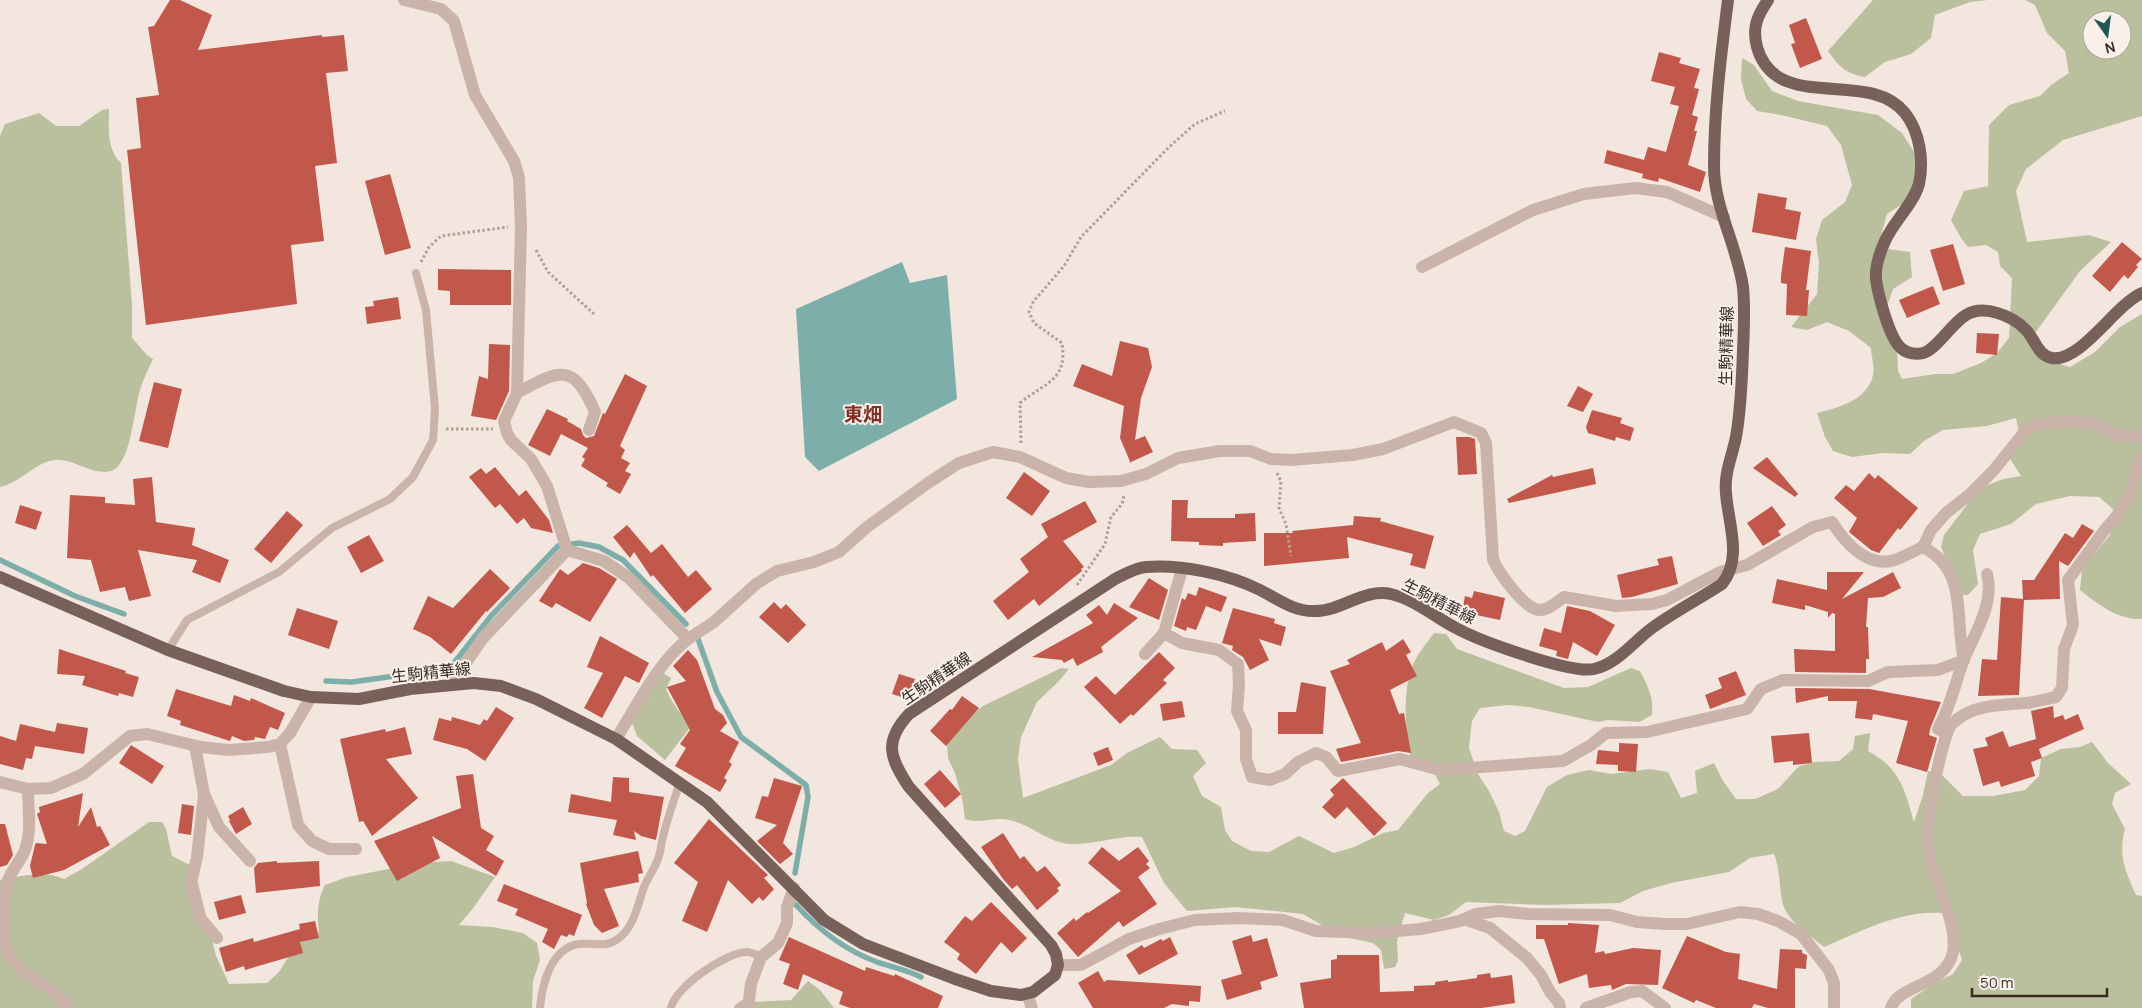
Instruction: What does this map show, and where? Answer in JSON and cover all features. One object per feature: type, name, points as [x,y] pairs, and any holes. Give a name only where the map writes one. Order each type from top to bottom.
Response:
[{"type":"main road","name":"生駒精華線","points":[[1058,965],[1056,954],[1051,945],[909,787],[892,757],[893,740],[896,728],[909,714],[1115,579],[1130,571],[1146,567],[1182,569],[1226,576],[1260,590],[1285,604],[1316,612],[1377,592],[1392,594],[1430,611],[1455,628],[1475,638],[1568,668],[1592,669],[1610,664],[1650,629],[1677,610],[1722,584],[1731,568],[1733,546],[1726,492],[1726,471],[1735,440],[1741,399],[1744,308],[1738,262],[1716,186],[1715,102],[1728,0]]},
{"type":"main road","points":[[1768,0],[1759,12],[1754,25],[1756,44],[1766,68],[1774,75],[1787,81],[1808,87],[1864,91],[1882,97],[1904,112],[1916,133],[1922,161],[1918,185],[1908,205],[1885,241],[1878,261],[1876,278],[1890,328],[1900,348],[1908,352],[1924,353],[1934,347],[1955,322],[1968,313],[1983,310],[2017,322],[2028,331],[2044,355],[2053,359],[2064,357],[2088,341],[2124,305],[2142,293]]},
{"type":"main road","name":"生駒精華線","points":[[0,577],[168,650],[284,691],[311,697],[359,699],[474,682],[501,686],[536,699],[616,739],[707,802],[824,920],[862,944],[991,991],[1026,994]]},
{"type":"main road","points":[[1026,994],[1055,975],[1058,965]]},
{"type":"street","points":[[404,0],[441,9],[454,22],[475,95],[514,161],[518,178],[521,229],[517,393],[504,421],[511,440],[531,459],[547,486],[567,550]]},
{"type":"street","points":[[1422,267],[1533,210],[1584,194],[1635,188],[1667,192],[1724,217]]},
{"type":"street","points":[[517,393],[546,377],[560,373],[572,376],[586,392],[595,412],[589,430]]},
{"type":"street","points":[[616,739],[662,665],[674,650],[714,622],[756,584],[777,571],[814,562],[839,552],[866,527],[896,504],[958,463],[993,452],[1020,457],[1066,478],[1089,482],[1121,481],[1146,474],[1178,458],[1220,451],[1250,451],[1271,459],[1320,459],[1353,456],[1383,449],[1454,422],[1481,433],[1486,443],[1493,559],[1497,570],[1528,606],[1540,610],[1551,607],[1564,596],[1616,606],[1652,604],[1667,600],[1731,568],[1746,565],[1814,527],[1832,522],[1842,538],[1855,550],[1875,561],[1891,561],[1923,547],[1931,530],[1946,513],[1969,495],[1993,471],[2027,430],[2038,424],[2074,421],[2094,424],[2117,435],[2132,437],[2142,434]]},
{"type":"street","points":[[1891,1008],[1892,1004],[1903,995],[1943,973],[1950,963],[1953,949],[1950,916],[1929,853],[1927,832],[1935,780],[1950,725],[1965,714],[1981,708],[2056,697],[2062,688],[2064,649],[2073,625],[2068,580],[2129,497],[2138,464],[2142,458]]},
{"type":"street","points":[[1923,547],[1936,554],[1950,571],[1956,592],[1964,660]]},
{"type":"street","points":[[567,550],[604,561],[628,578],[688,639]]},
{"type":"street","points":[[451,684],[483,638],[567,550]]},
{"type":"street","points":[[1145,654],[1164,634],[1182,569]]},
{"type":"street","points":[[1947,734],[1938,729],[1948,711],[1964,660],[1979,627],[1990,587],[1987,574]]},
{"type":"street","points":[[1164,634],[1182,643],[1219,650],[1238,664],[1240,684],[1237,711],[1246,730],[1246,760],[1252,777],[1270,780],[1285,774],[1298,762],[1316,753],[1326,757],[1338,771],[1400,760],[1440,770],[1563,761],[1591,745],[1606,733],[1647,732],[1748,709],[1761,689],[1784,680],[1868,681],[1888,672],[1938,670],[1964,660]]},
{"type":"street","points":[[0,782],[28,789],[51,788],[83,774],[130,736],[147,734],[195,746],[229,750],[260,748],[280,744],[290,733],[311,697]]},
{"type":"street","points":[[280,744],[298,825],[312,841],[329,849],[356,849]]},
{"type":"street","points":[[195,746],[204,794],[219,827],[250,862]]},
{"type":"street","points":[[28,789],[29,831],[25,850],[3,883],[7,953],[28,974],[66,1001],[69,1008]]},
{"type":"street","points":[[204,794],[198,857],[191,883],[200,918],[217,938]]},
{"type":"street","points":[[746,1005],[761,957],[778,943],[787,923],[787,907],[794,888]]},
{"type":"street","points":[[1058,965],[1081,965],[1129,940],[1159,929],[1195,920],[1239,918],[1283,920],[1316,931],[1373,933],[1421,929],[1464,919],[1476,914],[1498,911],[1528,914],[1610,915],[1637,922],[1672,924],[1687,924],[1740,912],[1758,914],[1778,921],[1801,934],[1830,970],[1834,983],[1834,1008]]},
{"type":"street","points":[[1464,919],[1490,928],[1527,958],[1562,1006]]},
{"type":"street","points":[[1586,1008],[1631,992],[1642,991],[1665,1008]]},
{"type":"street","points":[[1026,994],[1032,1008]]},
{"type":"lane","points":[[168,650],[187,620],[278,572],[332,528],[390,498],[413,477],[433,440],[436,409],[426,310],[416,273]]},
{"type":"lane","points":[[540,1008],[542,993],[549,971],[559,954],[566,948],[579,944],[599,946],[610,944],[629,928],[646,881],[659,857],[662,839],[680,782]]},
{"type":"lane","points":[[671,1008],[672,1003],[692,979],[723,961],[736,954],[748,952],[761,957]]},
{"type":"path","points":[[1020,457],[1020,403],[1054,380],[1064,355],[1062,343],[1034,323],[1029,312],[1033,302],[1064,266],[1081,237],[1168,148],[1195,124],[1225,110]]},
{"type":"path","points":[[416,273],[429,247],[441,236],[506,227],[521,229],[548,272],[563,288],[594,314]]},
{"type":"path","points":[[434,428],[506,429]]},
{"type":"path","points":[[1271,459],[1281,480],[1279,508],[1286,524],[1291,556]]},
{"type":"path","points":[[1074,590],[1105,544],[1110,516],[1122,504],[1125,494],[1121,481]]},
{"type":"green space","points":[[1873,0],[1988,0],[1970,2],[1935,15],[1931,38],[1911,54],[1885,62],[1865,77],[1852,74],[1844,69],[1828,51]]},
{"type":"green space","points":[[2025,0],[2142,0],[2142,116],[2063,140],[2026,169],[2016,191],[2027,242],[2089,235],[2111,242],[2080,271],[2030,340],[2050,361],[2070,367],[2095,352],[2120,327],[2142,314],[2142,619],[2133,619],[2117,614],[2080,590],[2082,569],[2110,535],[2113,509],[2099,497],[2070,496],[2036,504],[2011,524],[1980,534],[1973,550],[1978,584],[1968,595],[1962,595],[1941,547],[1944,535],[1980,488],[2003,479],[2021,476],[2005,451],[2019,433],[2016,418],[1987,426],[1943,430],[1924,441],[1910,454],[1883,453],[1852,457],[1833,451],[1825,437],[1817,413],[1851,402],[1865,391],[1873,375],[1871,348],[1849,331],[1827,322],[1807,330],[1791,327],[1817,294],[1819,264],[1816,239],[1822,220],[1845,202],[1852,185],[1841,145],[1827,126],[1757,111],[1746,99],[1741,79],[1742,58],[1754,65],[1772,91],[1798,101],[1878,115],[1902,133],[1914,152],[1921,176],[1916,195],[1887,214],[1881,235],[1888,249],[1910,252],[1912,277],[1893,289],[1886,309],[1897,349],[1898,371],[1902,379],[1935,374],[1953,374],[1981,363],[1997,353],[2009,338],[2012,278],[2000,266],[1998,252],[1986,245],[1968,247],[1951,220],[1964,191],[1988,186],[1989,125],[2009,105],[2040,96],[2051,85],[2069,73],[2065,51],[2047,33],[2035,5]]},
{"type":"green space","points":[[109,109],[111,144],[116,157],[121,163],[132,304],[132,338],[153,359],[141,387],[128,447],[124,458],[111,471],[97,471],[62,460],[48,461],[15,481],[0,487],[0,136],[5,124],[39,113],[56,126],[79,126],[102,110]]},
{"type":"green space","points":[[1434,633],[1446,634],[1457,649],[1564,688],[1588,687],[1631,668],[1640,671],[1648,687],[1652,703],[1652,715],[1639,722],[1608,720],[1598,722],[1529,707],[1508,705],[1480,708],[1472,721],[1469,748],[1478,774],[1499,812],[1504,831],[1515,836],[1525,831],[1547,787],[1567,775],[1589,770],[1611,774],[1650,769],[1668,772],[1681,798],[1697,793],[1695,771],[1714,763],[1723,781],[1736,799],[1755,799],[1778,789],[1799,766],[1815,762],[1839,761],[1853,749],[1855,736],[1870,733],[1868,751],[1887,765],[1900,781],[1914,822],[1923,795],[1928,771],[1940,773],[1963,796],[1993,796],[2025,790],[2039,776],[2041,758],[2061,749],[2080,747],[2092,742],[2108,763],[2131,784],[2115,793],[2112,804],[2125,829],[2122,847],[2126,870],[2136,895],[2142,896],[2142,1008],[1911,1008],[1911,999],[1953,974],[1962,960],[1953,932],[1942,913],[1926,913],[1896,918],[1867,928],[1824,947],[1799,927],[1784,908],[1774,854],[1750,858],[1729,872],[1671,883],[1643,891],[1620,903],[1544,905],[1466,902],[1449,915],[1434,920],[1405,913],[1397,941],[1398,961],[1395,967],[1384,969],[1381,950],[1373,943],[1340,936],[1303,914],[1235,907],[1187,911],[1164,883],[1142,837],[1125,837],[1073,844],[1057,841],[1006,819],[971,821],[965,819],[962,798],[955,773],[948,758],[947,744],[967,719],[983,706],[1061,668],[1069,669],[1037,702],[1021,737],[1018,759],[1023,798],[1111,765],[1127,753],[1160,737],[1172,749],[1197,750],[1206,763],[1193,776],[1202,796],[1221,807],[1225,830],[1232,841],[1251,851],[1269,852],[1299,836],[1334,853],[1354,847],[1383,833],[1398,830],[1428,793],[1440,784],[1431,767],[1411,761],[1406,713],[1407,689],[1413,665]]},
{"type":"green space","points":[[663,673],[671,678],[666,689],[671,699],[692,725],[665,760],[637,736],[632,723]]},
{"type":"green space","points":[[149,822],[162,822],[166,829],[172,856],[194,867],[216,956],[229,984],[267,983],[279,972],[295,946],[319,932],[318,908],[325,885],[347,877],[420,863],[451,861],[495,877],[459,925],[493,927],[523,933],[537,943],[540,960],[533,981],[532,1008],[0,1008],[0,880],[40,874],[64,879],[82,869]]},
{"type":"green space","points":[[808,981],[820,990],[834,1008],[755,1008],[754,1002],[791,1000]]},
{"type":"water","points":[[902,262],[910,283],[947,275],[957,399],[819,471],[805,457],[796,309]]},
{"type":"building","points":[[170,0],[180,0],[212,15],[198,50],[322,35],[322,37],[344,35],[348,71],[326,73],[337,163],[315,166],[324,241],[291,245],[297,304],[146,325],[127,150],[141,148],[136,98],[159,95],[148,27],[154,26]]},
{"type":"building","points":[[1806,18],[1822,59],[1800,68],[1791,44],[1795,43],[1789,25]]},
{"type":"building","points":[[1659,52],[1681,58],[1679,63],[1700,69],[1694,88],[1699,89],[1692,115],[1698,117],[1694,131],[1697,131],[1688,165],[1706,172],[1700,192],[1659,178],[1658,182],[1642,178],[1643,174],[1604,163],[1607,150],[1644,160],[1648,147],[1666,152],[1679,106],[1670,104],[1675,87],[1651,81]]},
{"type":"building","points":[[390,174],[411,248],[385,255],[365,181]]},
{"type":"building","points":[[1758,193],[1787,198],[1785,209],[1801,212],[1796,240],[1752,232]]},
{"type":"building","points":[[2122,242],[2142,259],[2128,279],[2124,275],[2110,292],[2092,276]]},
{"type":"building","points":[[1953,244],[1965,284],[1943,291],[1930,250]]},
{"type":"building","points":[[1785,247],[1811,251],[1806,290],[1809,290],[1807,316],[1786,315],[1787,284],[1781,283]]},
{"type":"building","points":[[438,269],[511,270],[511,305],[450,305],[450,291],[438,290]]},
{"type":"building","points":[[1933,286],[1940,304],[1907,318],[1899,300]]},
{"type":"building","points":[[398,297],[401,319],[367,324],[365,307],[374,306],[373,301]]},
{"type":"building","points":[[1977,333],[1999,334],[1997,355],[1976,353]]},
{"type":"building","points":[[1120,341],[1148,348],[1152,367],[1141,398],[1135,440],[1145,436],[1153,452],[1131,462],[1131,464],[1120,438],[1124,406],[1073,386],[1082,364],[1112,376]]},
{"type":"building","points":[[489,344],[510,345],[509,391],[496,420],[471,416],[479,376],[488,379]]},
{"type":"building","points":[[625,374],[647,386],[620,446],[625,450],[621,458],[630,463],[625,471],[631,474],[620,494],[606,486],[608,483],[581,466],[585,459],[582,457],[588,448],[561,434],[550,456],[528,445],[547,409],[568,419],[567,421],[581,429],[586,438],[594,436],[603,413],[605,414]]},
{"type":"building","points":[[154,382],[182,389],[168,448],[139,441]]},
{"type":"building","points":[[1578,386],[1593,394],[1583,412],[1567,406]]},
{"type":"building","points":[[1592,410],[1622,418],[1620,423],[1634,428],[1630,441],[1616,437],[1615,441],[1588,433],[1586,427]]},
{"type":"building","points":[[1456,437],[1475,439],[1477,474],[1458,475]]},
{"type":"building","points":[[1767,457],[1798,494],[1795,497],[1753,468]]},
{"type":"building","points":[[495,467],[519,496],[526,490],[549,520],[553,533],[531,528],[524,518],[517,524],[500,504],[495,508],[469,477],[481,468],[486,474]]},
{"type":"building","points":[[1593,468],[1596,484],[1509,503],[1507,499],[1552,475],[1553,477]]},
{"type":"building","points":[[1024,472],[1050,491],[1032,516],[1006,498]]},
{"type":"building","points":[[1869,473],[1875,479],[1878,475],[1918,508],[1900,530],[1898,528],[1879,553],[1871,550],[1849,532],[1857,518],[1834,498],[1846,485],[1854,491]]},
{"type":"building","points":[[152,477],[156,522],[195,528],[192,545],[229,560],[220,583],[192,572],[197,560],[138,550],[151,596],[129,601],[125,587],[100,592],[91,560],[67,558],[70,495],[105,497],[105,503],[135,505],[133,479]]},
{"type":"building","points":[[1172,500],[1188,500],[1187,518],[1235,518],[1235,514],[1255,513],[1256,541],[1223,543],[1223,546],[1199,545],[1199,542],[1171,541]]},
{"type":"building","points":[[1085,501],[1097,522],[1063,541],[1084,567],[1081,569],[1082,571],[1039,606],[1034,599],[1008,620],[993,601],[1029,572],[1020,559],[1048,537],[1041,524]]},
{"type":"building","points":[[20,505],[42,512],[36,530],[15,523]]},
{"type":"building","points":[[1772,506],[1786,525],[1778,531],[1781,535],[1763,546],[1747,523]]},
{"type":"building","points":[[287,511],[303,525],[271,563],[254,549]]},
{"type":"building","points":[[1354,516],[1381,518],[1380,521],[1434,536],[1425,569],[1410,565],[1413,554],[1347,537],[1349,558],[1264,566],[1264,533],[1293,533],[1292,531],[1353,525]]},
{"type":"building","points":[[2082,524],[2094,531],[2068,566],[2059,561],[2060,599],[2024,600],[2019,695],[1978,696],[1982,659],[1997,660],[2001,597],[2023,599],[2022,580],[2034,580],[2065,533],[2073,538]]},
{"type":"building","points":[[627,525],[651,553],[662,544],[688,577],[696,570],[712,589],[685,613],[653,575],[651,577],[634,552],[630,558],[613,537]]},
{"type":"building","points":[[369,535],[384,561],[361,573],[347,547]]},
{"type":"building","points":[[1672,556],[1678,584],[1622,598],[1617,575],[1659,565],[1657,559]]},
{"type":"building","points":[[583,563],[599,568],[617,579],[590,622],[556,603],[552,608],[539,601],[560,569],[568,575]]},
{"type":"building","points":[[490,569],[510,588],[486,611],[451,654],[430,637],[413,629],[428,596],[453,608]]},
{"type":"building","points":[[1827,572],[1864,572],[1842,599],[1893,572],[1901,588],[1883,597],[1868,598],[1866,627],[1868,627],[1869,659],[1866,659],[1866,673],[1795,672],[1794,649],[1835,651],[1835,614],[1832,613],[1828,618],[1828,612],[1805,605],[1805,610],[1772,603],[1777,579],[1827,590]]},
{"type":"building","points":[[1149,578],[1168,590],[1159,620],[1129,607]]},
{"type":"building","points":[[1199,587],[1227,597],[1221,612],[1206,606],[1196,630],[1187,627],[1186,631],[1174,626],[1182,598],[1185,600],[1188,593],[1196,596]]},
{"type":"building","points":[[1474,591],[1505,598],[1500,620],[1462,612],[1465,596],[1472,598]]},
{"type":"building","points":[[774,602],[781,609],[786,604],[806,625],[788,643],[759,617]]},
{"type":"building","points":[[1114,603],[1138,618],[1101,647],[1103,652],[1077,666],[1073,658],[1064,663],[1062,660],[1032,657],[1093,623],[1086,615],[1099,605],[1107,615]]},
{"type":"building","points":[[1567,606],[1590,611],[1615,625],[1597,656],[1573,642],[1568,659],[1556,656],[1557,651],[1539,646],[1544,628],[1561,633]]},
{"type":"building","points":[[297,608],[338,621],[329,649],[288,635]]},
{"type":"building","points":[[1233,608],[1275,619],[1274,623],[1286,627],[1281,646],[1259,639],[1269,660],[1250,670],[1243,657],[1232,650],[1233,646],[1222,643]]},
{"type":"building","points":[[600,636],[649,663],[639,683],[625,676],[602,718],[584,708],[603,673],[587,667]]},
{"type":"building","points":[[1403,639],[1411,652],[1406,655],[1417,676],[1390,690],[1399,714],[1404,713],[1411,753],[1398,751],[1341,762],[1336,749],[1361,743],[1330,671],[1350,664],[1347,660],[1382,642],[1386,651]]},
{"type":"building","points":[[59,649],[139,677],[133,697],[119,693],[118,696],[82,685],[85,676],[57,674]]},
{"type":"building","points":[[688,650],[697,660],[715,709],[723,715],[727,723],[720,731],[739,742],[729,762],[732,764],[724,778],[727,780],[720,792],[675,766],[686,748],[680,744],[690,730],[667,687],[686,681],[673,666]]},
{"type":"building","points":[[1159,652],[1175,668],[1163,680],[1167,683],[1133,716],[1131,714],[1120,724],[1084,687],[1096,676],[1115,695]]},
{"type":"building","points":[[1736,671],[1746,695],[1710,709],[1705,695],[1722,688],[1718,678]]},
{"type":"building","points":[[899,674],[915,679],[908,699],[892,694]]},
{"type":"building","points":[[1301,682],[1326,687],[1323,734],[1278,734],[1278,712],[1296,712]]},
{"type":"building","points":[[1795,688],[1869,689],[1941,702],[1930,729],[1929,735],[1937,738],[1927,772],[1896,763],[1908,721],[1873,714],[1872,720],[1855,718],[1857,701],[1828,701],[1828,696],[1796,703]]},
{"type":"building","points":[[176,689],[231,706],[234,695],[250,701],[251,698],[285,713],[278,730],[270,727],[265,739],[255,737],[254,740],[244,741],[232,736],[230,741],[180,725],[181,721],[167,716]]},
{"type":"building","points":[[962,696],[979,708],[946,746],[930,731],[950,709],[952,710]]},
{"type":"building","points":[[1182,701],[1185,717],[1163,721],[1160,704]]},
{"type":"building","points":[[2053,706],[2054,718],[2063,715],[2065,720],[2078,714],[2084,729],[2039,749],[2042,758],[2031,762],[2035,776],[2001,787],[1999,781],[1983,786],[1973,749],[1988,746],[1985,738],[2003,731],[2009,747],[2036,739],[2031,711]]},
{"type":"building","points":[[496,707],[514,718],[485,761],[467,749],[433,740],[439,718],[451,721],[452,717],[480,725],[484,719],[487,721]]},
{"type":"building","points":[[57,723],[88,728],[84,754],[35,746],[32,759],[26,758],[23,770],[0,764],[0,736],[16,741],[20,724],[55,732]]},
{"type":"building","points":[[405,727],[412,754],[386,759],[418,798],[372,836],[363,821],[359,822],[340,739],[385,729],[386,732]]},
{"type":"building","points":[[1809,733],[1812,763],[1793,765],[1793,761],[1774,763],[1771,736]]},
{"type":"building","points":[[1619,743],[1638,744],[1636,772],[1618,771],[1618,765],[1596,764],[1598,750],[1619,752]]},
{"type":"building","points":[[131,745],[164,766],[152,784],[119,763]]},
{"type":"building","points":[[1108,747],[1113,760],[1098,766],[1093,753]]},
{"type":"building","points":[[940,770],[961,794],[945,808],[924,784]]},
{"type":"building","points":[[473,774],[481,828],[494,836],[486,850],[504,861],[496,876],[432,836],[440,858],[397,881],[374,841],[461,808],[456,776]]},
{"type":"building","points":[[613,777],[629,778],[629,792],[664,797],[656,840],[641,836],[634,831],[636,840],[613,835],[617,820],[568,812],[571,794],[611,802]]},
{"type":"building","points":[[774,778],[802,786],[783,843],[793,854],[780,864],[757,841],[777,825],[755,818],[762,796],[768,797]]},
{"type":"building","points":[[1343,778],[1387,823],[1374,836],[1347,807],[1335,819],[1322,807],[1334,795],[1330,790]]},
{"type":"building","points":[[83,793],[78,827],[91,807],[97,827],[100,826],[110,845],[64,870],[33,878],[30,866],[35,845],[36,843],[47,844],[37,814],[40,812],[39,807]]},
{"type":"building","points":[[182,804],[194,806],[191,835],[178,833]]},
{"type":"building","points":[[243,807],[252,824],[236,834],[228,816]]},
{"type":"building","points":[[709,819],[768,875],[764,878],[774,889],[763,901],[759,897],[752,904],[728,880],[707,932],[682,921],[698,882],[674,863]]},
{"type":"building","points":[[0,824],[5,824],[13,855],[7,865],[0,867]]},
{"type":"building","points":[[1003,833],[1020,859],[1024,856],[1037,872],[1045,866],[1061,885],[1057,888],[1059,891],[1037,910],[1017,885],[1012,889],[1003,879],[981,847]]},
{"type":"building","points":[[1102,847],[1119,861],[1138,847],[1149,861],[1146,864],[1150,868],[1138,877],[1157,904],[1123,927],[1119,921],[1078,957],[1057,933],[1074,918],[1076,921],[1121,891],[1088,863]]},
{"type":"building","points":[[638,851],[643,873],[638,874],[639,882],[604,889],[619,926],[602,933],[594,925],[586,904],[580,863]]},
{"type":"building","points":[[277,861],[277,863],[319,861],[320,886],[256,893],[254,868],[258,863]]},
{"type":"building","points":[[504,884],[582,915],[574,936],[569,934],[567,937],[561,935],[554,949],[542,942],[548,929],[515,915],[518,909],[497,901]]},
{"type":"building","points":[[241,895],[246,913],[219,920],[214,902]]},
{"type":"building","points":[[991,902],[1027,938],[1012,953],[1001,942],[976,974],[957,959],[960,954],[944,942],[965,916],[972,921]]},
{"type":"building","points":[[315,921],[319,938],[300,942],[303,953],[245,970],[244,966],[226,972],[219,948],[253,938],[254,942],[300,929],[299,924]]},
{"type":"building","points":[[1568,923],[1599,925],[1595,953],[1604,951],[1605,954],[1633,948],[1661,950],[1658,985],[1626,984],[1612,990],[1611,985],[1589,988],[1587,974],[1559,984],[1544,939],[1536,939],[1536,925],[1568,925]]},
{"type":"building","points":[[1251,935],[1253,942],[1267,938],[1278,976],[1260,982],[1262,989],[1227,1000],[1221,980],[1242,974],[1232,941]]},
{"type":"building","points":[[1687,936],[1726,952],[1740,954],[1738,979],[1777,989],[1780,949],[1802,950],[1802,953],[1807,955],[1806,969],[1795,968],[1795,1008],[1768,1008],[1754,1004],[1752,1008],[1716,1008],[1696,1000],[1694,1003],[1662,988]]},
{"type":"building","points":[[789,937],[865,971],[866,967],[894,976],[895,974],[943,996],[938,1008],[850,1008],[839,1004],[843,992],[803,974],[798,990],[783,984],[790,964],[779,960]]},
{"type":"building","points":[[1170,937],[1178,954],[1139,975],[1126,955],[1142,945],[1144,948],[1161,939],[1163,941]]},
{"type":"building","points":[[1337,955],[1379,955],[1380,992],[1414,991],[1414,986],[1435,985],[1435,982],[1448,980],[1448,982],[1477,978],[1477,975],[1490,973],[1491,978],[1512,975],[1515,1003],[1482,1008],[1304,1008],[1300,983],[1331,978],[1331,960],[1337,959]]},
{"type":"building","points":[[1098,971],[1104,982],[1107,980],[1201,986],[1200,1002],[1189,1001],[1189,1006],[1172,1004],[1164,1008],[1093,1008],[1078,983]]},
{"type":"waterway","points":[[326,681],[352,682],[402,675],[431,674],[450,668],[491,616],[558,546],[579,543],[599,547],[623,560],[686,624]]},
{"type":"waterway","points":[[0,560],[75,596],[124,614]]},
{"type":"waterway","points":[[698,639],[717,692],[741,737],[806,785],[808,797],[795,873]]},
{"type":"waterway","points":[[796,905],[823,931],[854,952],[921,977]]},
{"type":"district","name":"東畑","points":[[863,414]]}]
